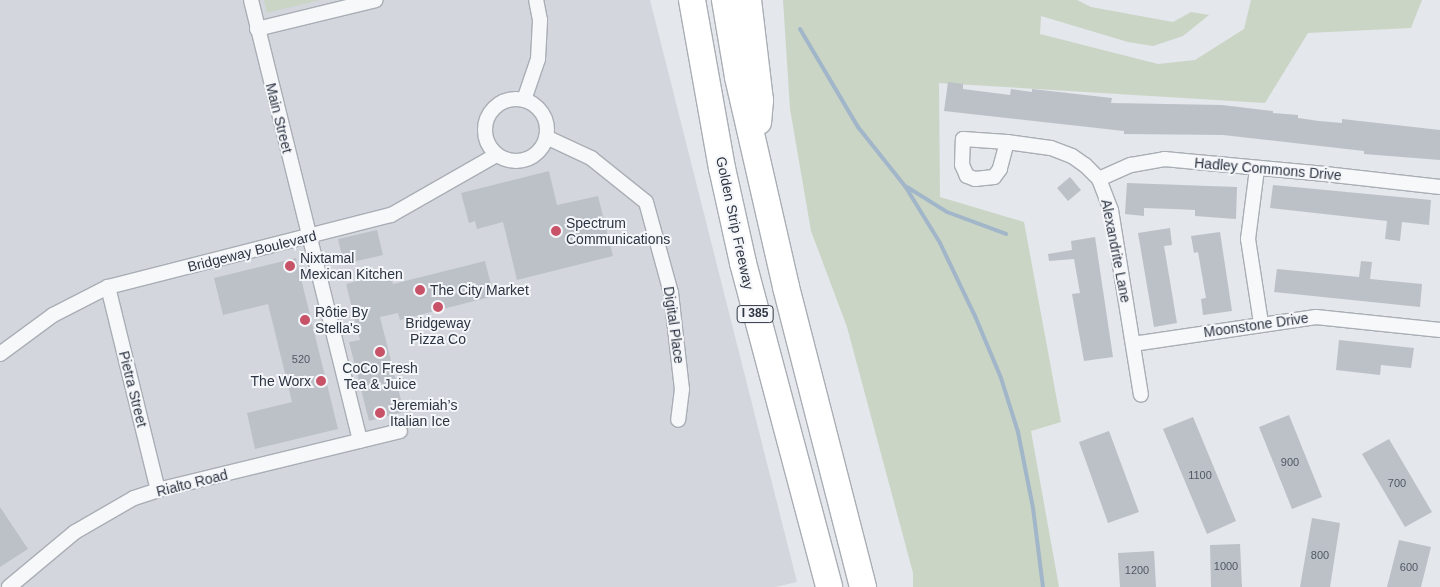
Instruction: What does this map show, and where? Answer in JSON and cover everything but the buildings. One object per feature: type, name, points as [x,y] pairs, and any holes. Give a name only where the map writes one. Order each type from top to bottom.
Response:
[{"type":"highway","name":"Golden Strip Freeway","points":[[690,0],[742,263],[829,587]]},
{"type":"highway","name":"I 385","points":[[725,0],[738,77],[803,357],[863,587]]},
{"type":"highway","points":[[748,0],[760,100],[755,152]]},
{"type":"street","name":"Main Street","points":[[250,0],[360,441]]},
{"type":"street","points":[[257,29],[376,0]]},
{"type":"street","points":[[524,100],[538,59],[540,20],[536,0]]},
{"type":"street","points":[[513,99],[524,100],[540,110],[547,127],[546,137],[536,155],[516,162],[505,160],[496,155],[485,137],[484,126],[494,107],[503,101],[513,99]]},
{"type":"street","name":"Digital Place","points":[[546,137],[591,158],[646,202],[671,293],[682,390],[678,420]]},
{"type":"street","name":"Alexandrite Lane","points":[[1007,142],[1051,148],[1072,156],[1085,165],[1099,179],[1110,205],[1141,395]]},
{"type":"street","name":"Bridgeway Boulevard","points":[[0,362],[5,351],[53,315],[108,287],[391,215],[496,155]]},
{"type":"street","name":"Hadley Commons Drive","points":[[1099,179],[1131,165],[1164,159],[1440,187]]},
{"type":"street","points":[[1257,169],[1248,239],[1261,323]]},
{"type":"street","name":"Pietra Street","points":[[108,287],[158,490]]},
{"type":"street","name":"Moonstone Drive","points":[[1133,344],[1261,323],[1316,317],[1440,330]]},
{"type":"street","name":"Rialto Road","points":[[9,587],[75,532],[134,498],[158,490],[400,431]]},
{"type":"shaded area","points":[[0,0],[650,0],[797,582],[775,587],[0,587]]},
{"type":"green space","points":[[264,0],[320,0],[267,13]]},
{"type":"green space","points":[[783,0],[1077,0],[1091,7],[1173,22],[1191,12],[1209,15],[1183,36],[1153,46],[1128,42],[1041,16],[1040,34],[1158,64],[1195,60],[1244,29],[1251,0],[1422,0],[1411,28],[1308,33],[1265,103],[939,83],[940,197],[1024,222],[1061,422],[1031,431],[1059,587],[913,587],[913,573],[847,327],[811,231],[790,109]]},
{"type":"waterway","points":[[800,29],[858,127],[905,186],[940,243],[975,316],[1001,378],[1018,432],[1033,508],[1043,587]]},
{"type":"waterway","points":[[907,187],[947,212],[1006,234]]},
{"type":"place","name":"Spectrum Communications","points":[[556,231]]},
{"type":"place","name":"Nixtamal Mexican Kitchen","points":[[290,266]]},
{"type":"place","name":"The City Market","points":[[420,290]]},
{"type":"place","name":"Bridgeway Pizza Co","points":[[438,307]]},
{"type":"place","name":"Rôtie By Stella's","points":[[305,320]]},
{"type":"place","name":"CoCo Fresh Tea & Juice","points":[[380,352]]},
{"type":"place","name":"The Worx","points":[[321,381]]},
{"type":"place","name":"Jeremiah’s Italian Ice","points":[[380,413]]}]
